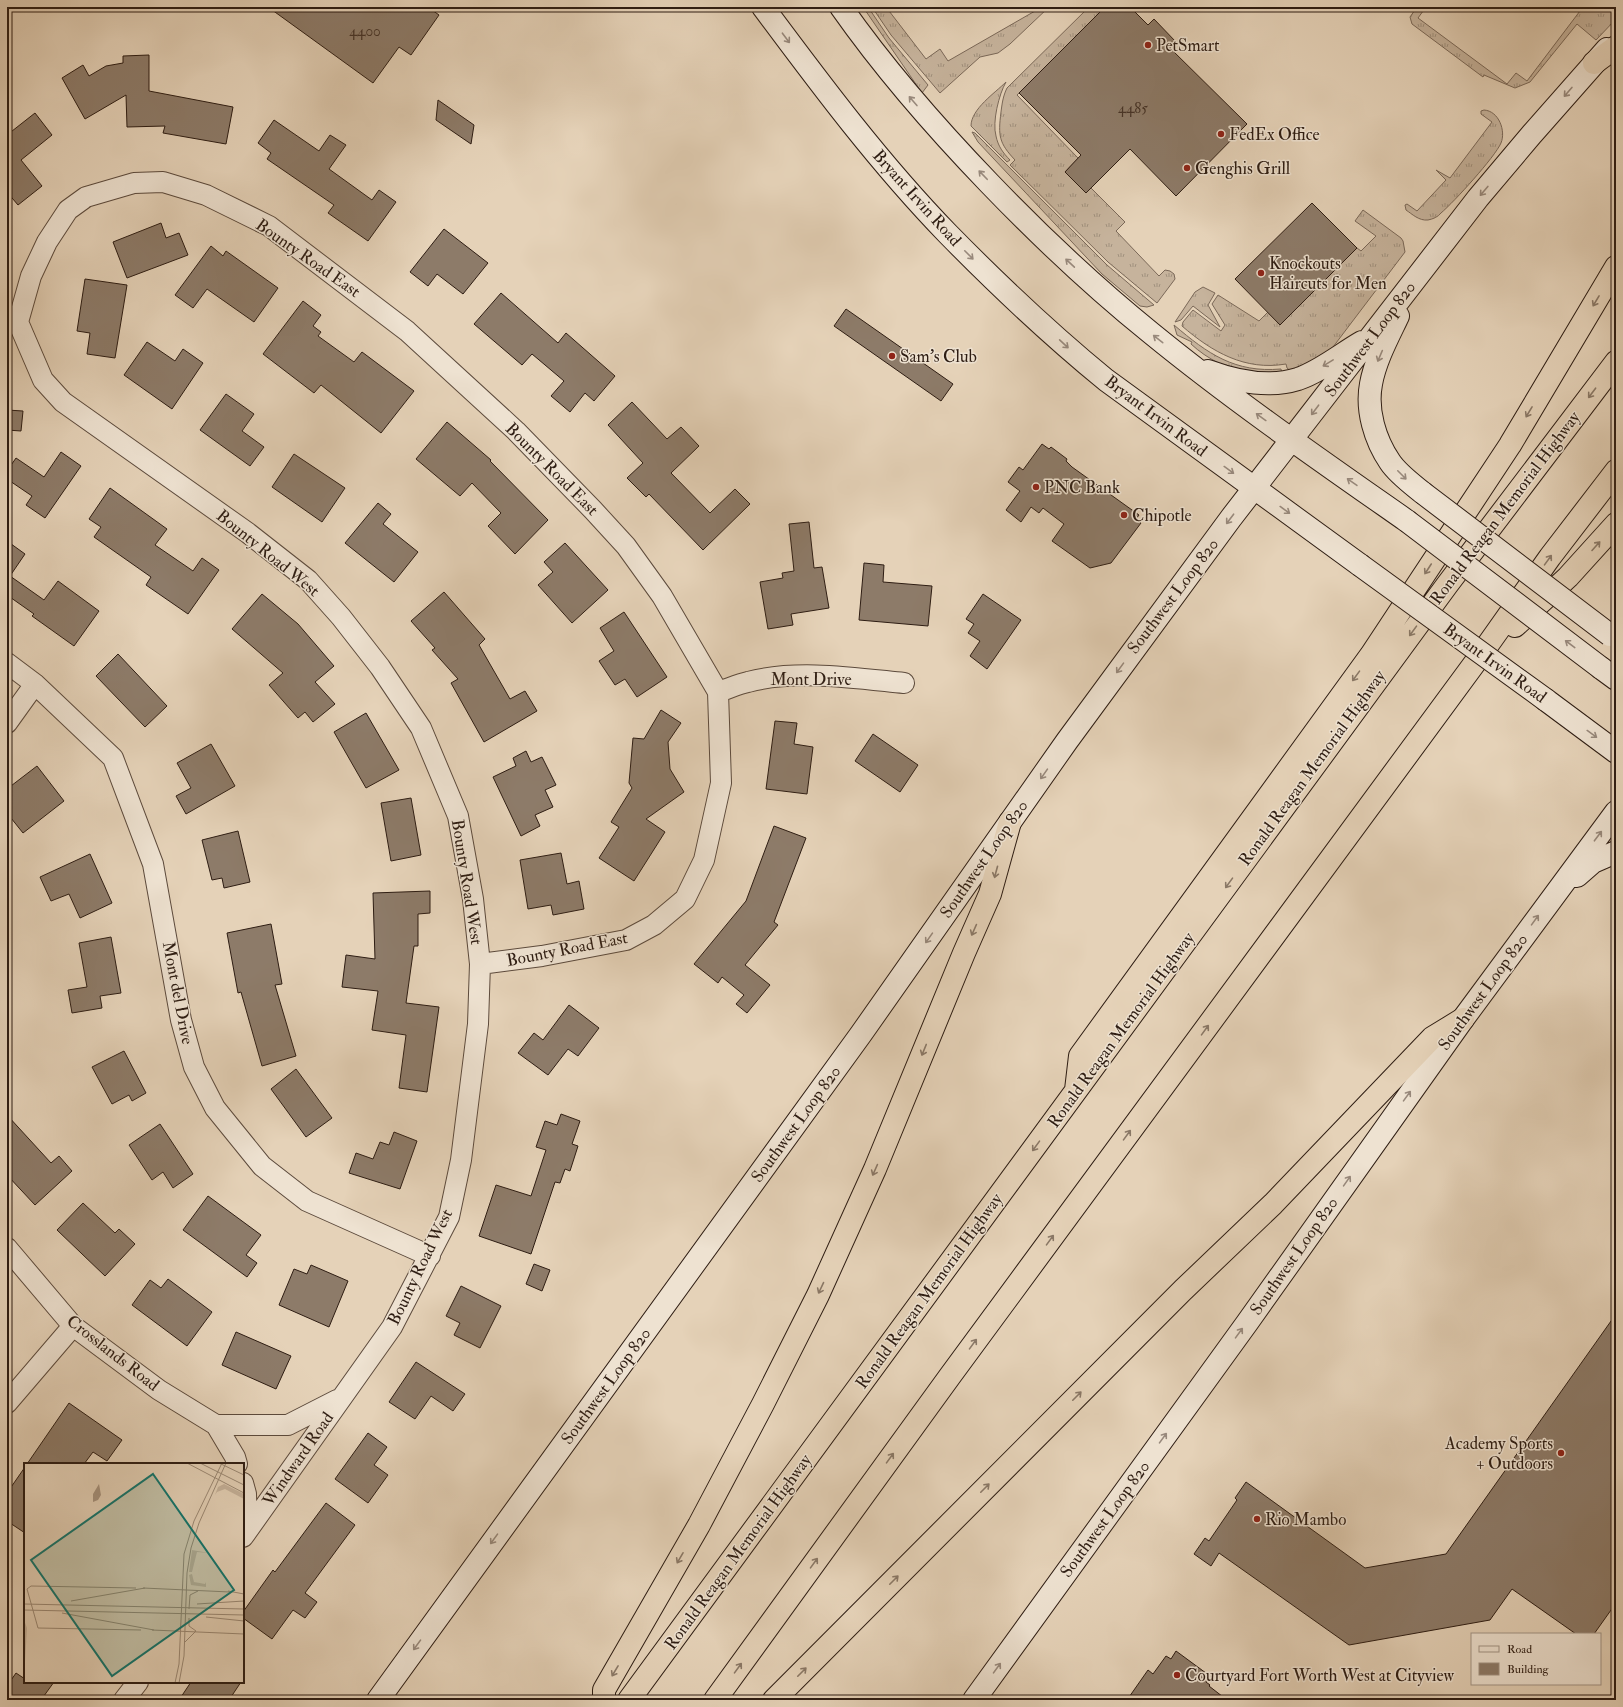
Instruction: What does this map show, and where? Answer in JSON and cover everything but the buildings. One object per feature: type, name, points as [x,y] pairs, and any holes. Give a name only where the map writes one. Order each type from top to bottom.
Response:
[{"type":"highway","points":[[1594,63],[1616,47]]},
{"type":"highway","points":[[1076,1091],[1080,1056],[1371,656],[1510,445],[1616,267]]},
{"type":"highway","name":"Ronald Reagan Memorial Highway","points":[[629,1700],[1447,585],[1616,362]]},
{"type":"highway","points":[[715,1700],[950,1376],[1477,660],[1550,557],[1616,470]]},
{"type":"highway","points":[[1477,660],[1568,577],[1616,524]]},
{"type":"highway","points":[[604,1700],[604,1690],[699,1524],[763,1404],[818,1295],[875,1170],[964,953],[990,894],[1010,822]]},
{"type":"highway","points":[[774,1700],[1183,1290],[1278,1198],[1432,1038],[1463,1019]]},
{"type":"main road","name":"Bryant Irvin Road","points":[[763,7],[824,88],[895,175],[948,234],[980,266],[1080,358],[1106,380],[1616,752]]},
{"type":"main road","points":[[841,7],[911,99],[1010,204],[1099,289],[1192,365],[1406,521],[1609,674]]},
{"type":"main road","name":"Southwest Loop 820","points":[[378,1700],[870,1022],[1134,648],[1254,488],[1293,440],[1413,282],[1493,181],[1616,39]]},
{"type":"main road","points":[[1413,282],[1376,365],[1371,384],[1370,403],[1372,424],[1380,446],[1390,463],[1423,493],[1613,637]]},
{"type":"main road","points":[[1192,365],[1221,376],[1244,381],[1286,382],[1313,371],[1373,335]]},
{"type":"main road","name":"Southwest Loop 820","points":[[974,1700],[1247,1323],[1463,1019],[1616,812]]},
{"type":"main road","points":[[1550,900],[1593,862],[1616,852]]},
{"type":"street","name":"Bounty Road East","points":[[13,322],[31,276],[47,242],[68,210],[86,197],[134,183],[163,182],[206,196],[269,226],[407,331],[516,431],[626,546],[662,596],[718,692],[721,783],[704,860],[685,900],[654,925],[626,940],[542,956],[480,964]]},
{"type":"street","name":"Bounty Road West","points":[[13,322],[43,380],[64,402],[248,533],[308,580],[341,617],[380,667],[421,728],[458,816],[473,899],[480,964],[478,1024],[461,1160],[449,1217],[430,1256],[392,1326],[339,1400]]},
{"type":"street","name":"Mont del Drive","points":[[7,663],[34,684],[113,758],[153,864],[181,1020],[194,1067],[215,1108],[262,1166],[307,1201],[430,1256]]},
{"type":"street","name":"Mont Drive","points":[[718,692],[748,682],[781,676],[837,677],[904,683]]},
{"type":"street","points":[[7,723],[34,684]]},
{"type":"street","name":"Crosslands Road","points":[[7,1248],[73,1326],[159,1390],[216,1425],[236,1458],[237,1463]]},
{"type":"street","points":[[7,1403],[73,1326]]},
{"type":"street","points":[[216,1425],[288,1425],[339,1400]]},
{"type":"street","name":"Windward Road","points":[[245,1534],[296,1465],[339,1400]]},
{"type":"street","points":[[244,1487],[246,1494],[245,1534]]},
{"type":"street","points":[[124,1700],[137,1683]]},
{"type":"green space","points":[[863,7],[868,7],[889,38],[928,85],[922,93]]},
{"type":"green space","points":[[872,7],[886,7],[926,59],[940,49],[948,61],[1042,7],[1049,7],[1010,44],[998,53],[980,57],[940,93],[891,35]]},
{"type":"green space","points":[[1089,7],[1105,7],[1017,95],[1078,158],[1065,172],[1086,193],[1091,188],[1125,222],[1116,231],[1159,276],[1165,270],[1174,274],[1175,279],[1157,303],[1108,262],[1010,165],[1015,160],[1006,149],[1001,139],[1001,112],[1007,88]]},
{"type":"green space","points":[[1417,7],[1426,7],[1418,18],[1507,84],[1516,73],[1527,81],[1583,7],[1616,7],[1616,19],[1596,40],[1577,24],[1530,82],[1515,88],[1484,75],[1483,77],[1412,24],[1410,17]]},
{"type":"green space","points":[[1006,82],[999,101],[995,130],[998,143],[1010,160],[1007,162],[971,126],[972,120],[979,108]]},
{"type":"green space","points":[[1484,110],[1494,114],[1500,122],[1503,133],[1501,143],[1491,158],[1464,190],[1437,217],[1425,220],[1416,217],[1406,210],[1405,205],[1407,204],[1417,211],[1446,180],[1436,170],[1450,178],[1492,122],[1481,114],[1481,111]]},
{"type":"green space","points":[[972,132],[975,133],[1107,265],[1154,305],[1147,307],[1140,306],[1102,274],[978,142]]},
{"type":"green space","points":[[1363,210],[1401,238],[1405,252],[1327,353],[1292,372],[1287,368],[1286,364],[1257,365],[1230,357],[1205,344],[1182,326],[1183,322],[1193,310],[1221,331],[1225,325],[1212,304],[1218,295],[1259,321],[1268,312],[1357,248],[1361,251],[1376,236],[1355,221]]},
{"type":"green space","points":[[1203,287],[1215,293],[1208,305],[1220,327],[1193,306],[1181,320],[1175,322],[1195,292]]},
{"type":"green space","points":[[1174,325],[1199,345],[1223,359],[1250,368],[1281,369],[1282,374],[1251,374],[1227,367],[1211,359],[1197,349],[1191,344],[1192,342],[1177,335]]},
{"type":"place","name":"PetSmart","points":[[1148,45]]},
{"type":"place","name":"FedEx Office","points":[[1221,134]]},
{"type":"place","name":"Genghis Grill","points":[[1187,168]]},
{"type":"place","name":"Knockouts Haircuts for Men","points":[[1261,273]]},
{"type":"place","name":"Sam's Club","points":[[892,356]]},
{"type":"place","name":"PNC Bank","points":[[1036,487]]},
{"type":"place","name":"Chipotle","points":[[1124,515]]},
{"type":"place","name":"Academy Sports + Outdoors","points":[[1561,1453]]},
{"type":"place","name":"Rio Mambo","points":[[1257,1519]]},
{"type":"place","name":"Courtyard Fort Worth West at Cityview","points":[[1177,1675]]}]
